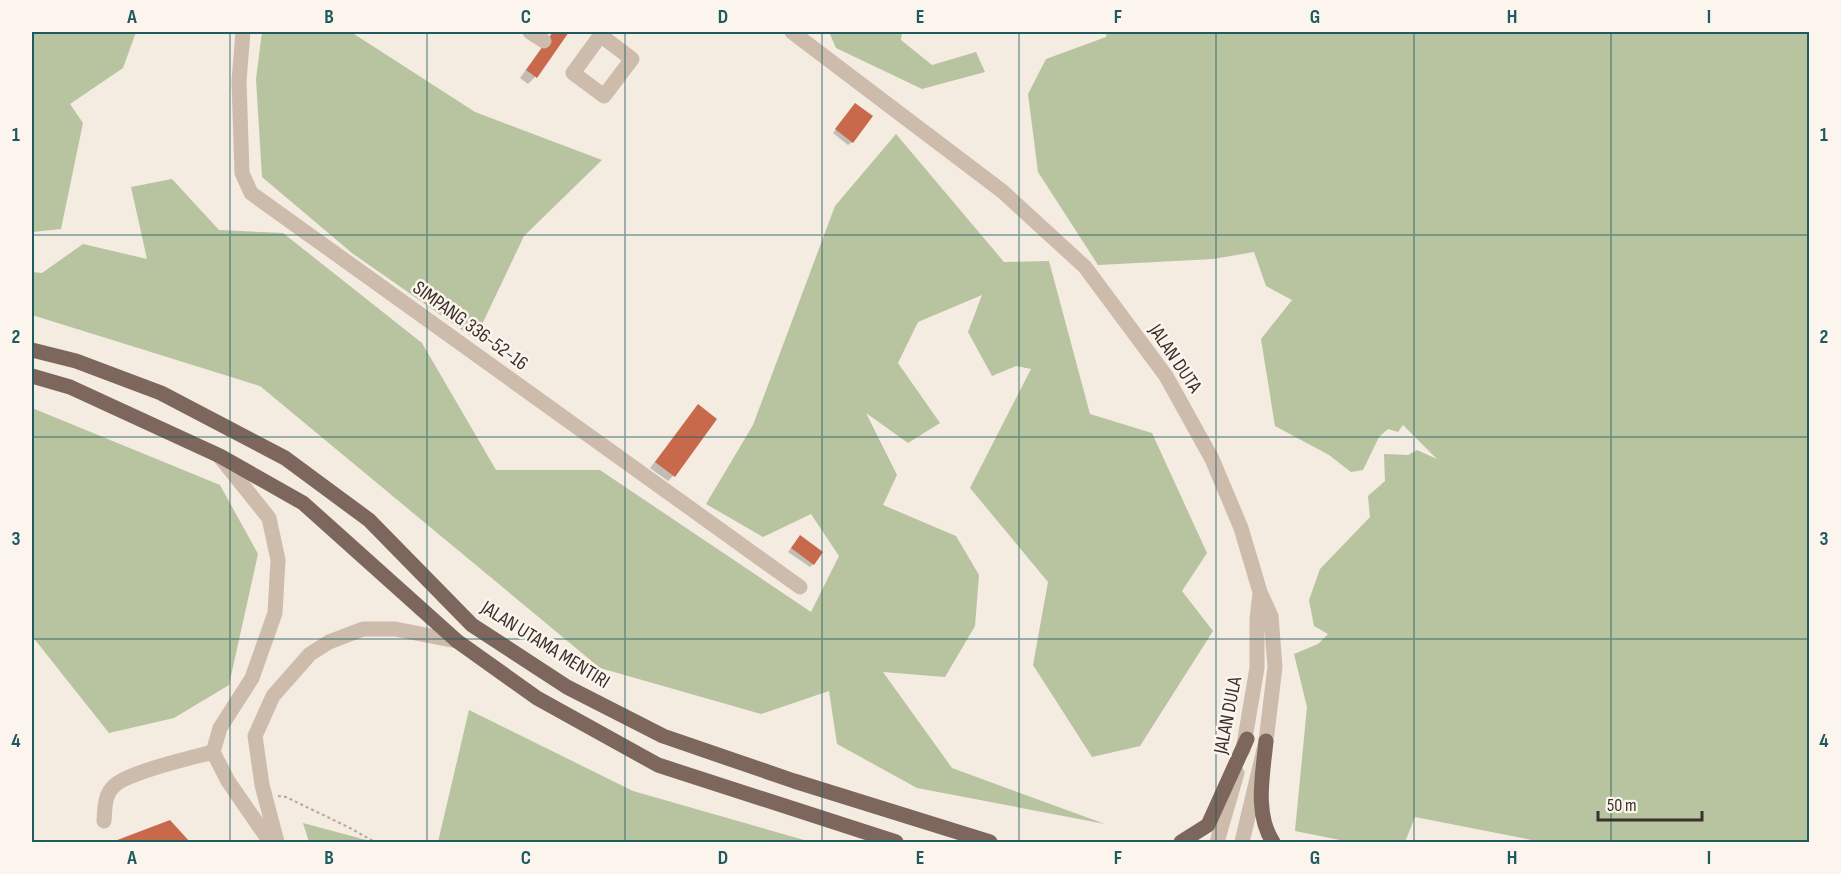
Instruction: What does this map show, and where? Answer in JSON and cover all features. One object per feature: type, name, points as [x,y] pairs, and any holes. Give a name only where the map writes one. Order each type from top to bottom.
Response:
[{"type":"main road","name":"JALAN UTAMA MENTIRI","points":[[32,350],[76,361],[161,393],[285,458],[369,520],[472,625],[567,687],[663,736],[794,781],[990,843]]},
{"type":"main road","points":[[32,376],[70,387],[219,456],[303,503],[457,641],[537,698],[658,765],[896,843]]},
{"type":"main road","points":[[1181,843],[1208,825],[1246,739]]},
{"type":"main road","points":[[1266,741],[1260,802],[1268,835],[1273,843]]},
{"type":"street","name":"SIMPANG 336-52-16","points":[[243,32],[239,81],[242,173],[251,193],[800,587]]},
{"type":"street","name":"JALAN DUTA","points":[[792,32],[1002,191],[1085,267],[1166,376],[1212,459],[1241,528],[1260,592],[1271,616],[1275,667],[1266,741],[1242,843]]},
{"type":"street","points":[[219,456],[269,518],[278,560],[275,613],[252,678],[220,728],[213,752],[228,781],[270,843]]},
{"type":"street","name":"JALAN DULA","points":[[1217,843],[1246,739],[1257,668],[1257,619],[1260,592]]},
{"type":"street","points":[[277,843],[264,794],[255,736],[273,696],[310,654],[329,642],[363,629],[395,629],[457,641]]},
{"type":"street","points":[[104,821],[106,799],[113,786],[127,777],[213,752]]},
{"type":"path","points":[[264,794],[286,797],[348,827],[375,843]]},
{"type":"green space","points":[[32,32],[136,32],[123,68],[70,104],[83,123],[61,229],[32,232]]},
{"type":"green space","points":[[262,32],[351,32],[475,112],[602,160],[524,236],[475,339],[352,253],[262,177],[256,79]]},
{"type":"green space","points":[[829,32],[902,32],[901,40],[932,65],[976,52],[985,72],[922,89],[836,48]]},
{"type":"green space","points":[[1107,32],[1809,32],[1809,842],[1542,842],[1415,817],[1405,842],[1350,842],[1295,831],[1307,707],[1294,654],[1318,644],[1328,634],[1314,626],[1309,600],[1320,569],[1370,517],[1368,496],[1385,481],[1384,454],[1408,455],[1417,450],[1437,459],[1403,425],[1398,432],[1388,429],[1379,437],[1363,470],[1351,472],[1329,455],[1275,426],[1261,339],[1292,300],[1266,286],[1254,252],[1213,259],[1098,265],[1038,172],[1028,94],[1046,59],[1106,37]]},
{"type":"green space","points":[[896,134],[1004,262],[1049,261],[1090,414],[1152,433],[1207,553],[1182,591],[1213,631],[1140,746],[1092,757],[1033,665],[1048,582],[970,488],[1031,369],[1016,366],[992,376],[968,332],[982,295],[918,322],[898,363],[940,423],[908,443],[866,413],[897,475],[883,505],[956,536],[979,575],[975,626],[945,677],[883,672],[952,768],[1105,824],[917,788],[837,744],[829,691],[761,714],[600,668],[260,386],[32,315],[32,272],[42,273],[83,244],[147,259],[131,187],[172,179],[219,230],[283,233],[422,343],[496,470],[600,470],[811,612],[839,556],[811,514],[763,537],[706,504],[753,425],[835,206]]},
{"type":"green space","points":[[32,408],[220,485],[258,554],[229,685],[174,718],[109,733],[32,636]]},
{"type":"green space","points":[[469,710],[633,791],[811,842],[438,842]]},
{"type":"green space","points":[[303,823],[374,842],[309,842]]},
{"type":"building","points":[[553,32],[569,32],[537,78],[526,70]]},
{"type":"building","points":[[855,103],[873,116],[853,143],[835,129]]},
{"type":"building","points":[[698,404],[717,419],[675,477],[655,462]]},
{"type":"building","points":[[800,535],[823,552],[814,565],[791,548]]},
{"type":"building","points":[[170,820],[190,842],[112,842]]}]
